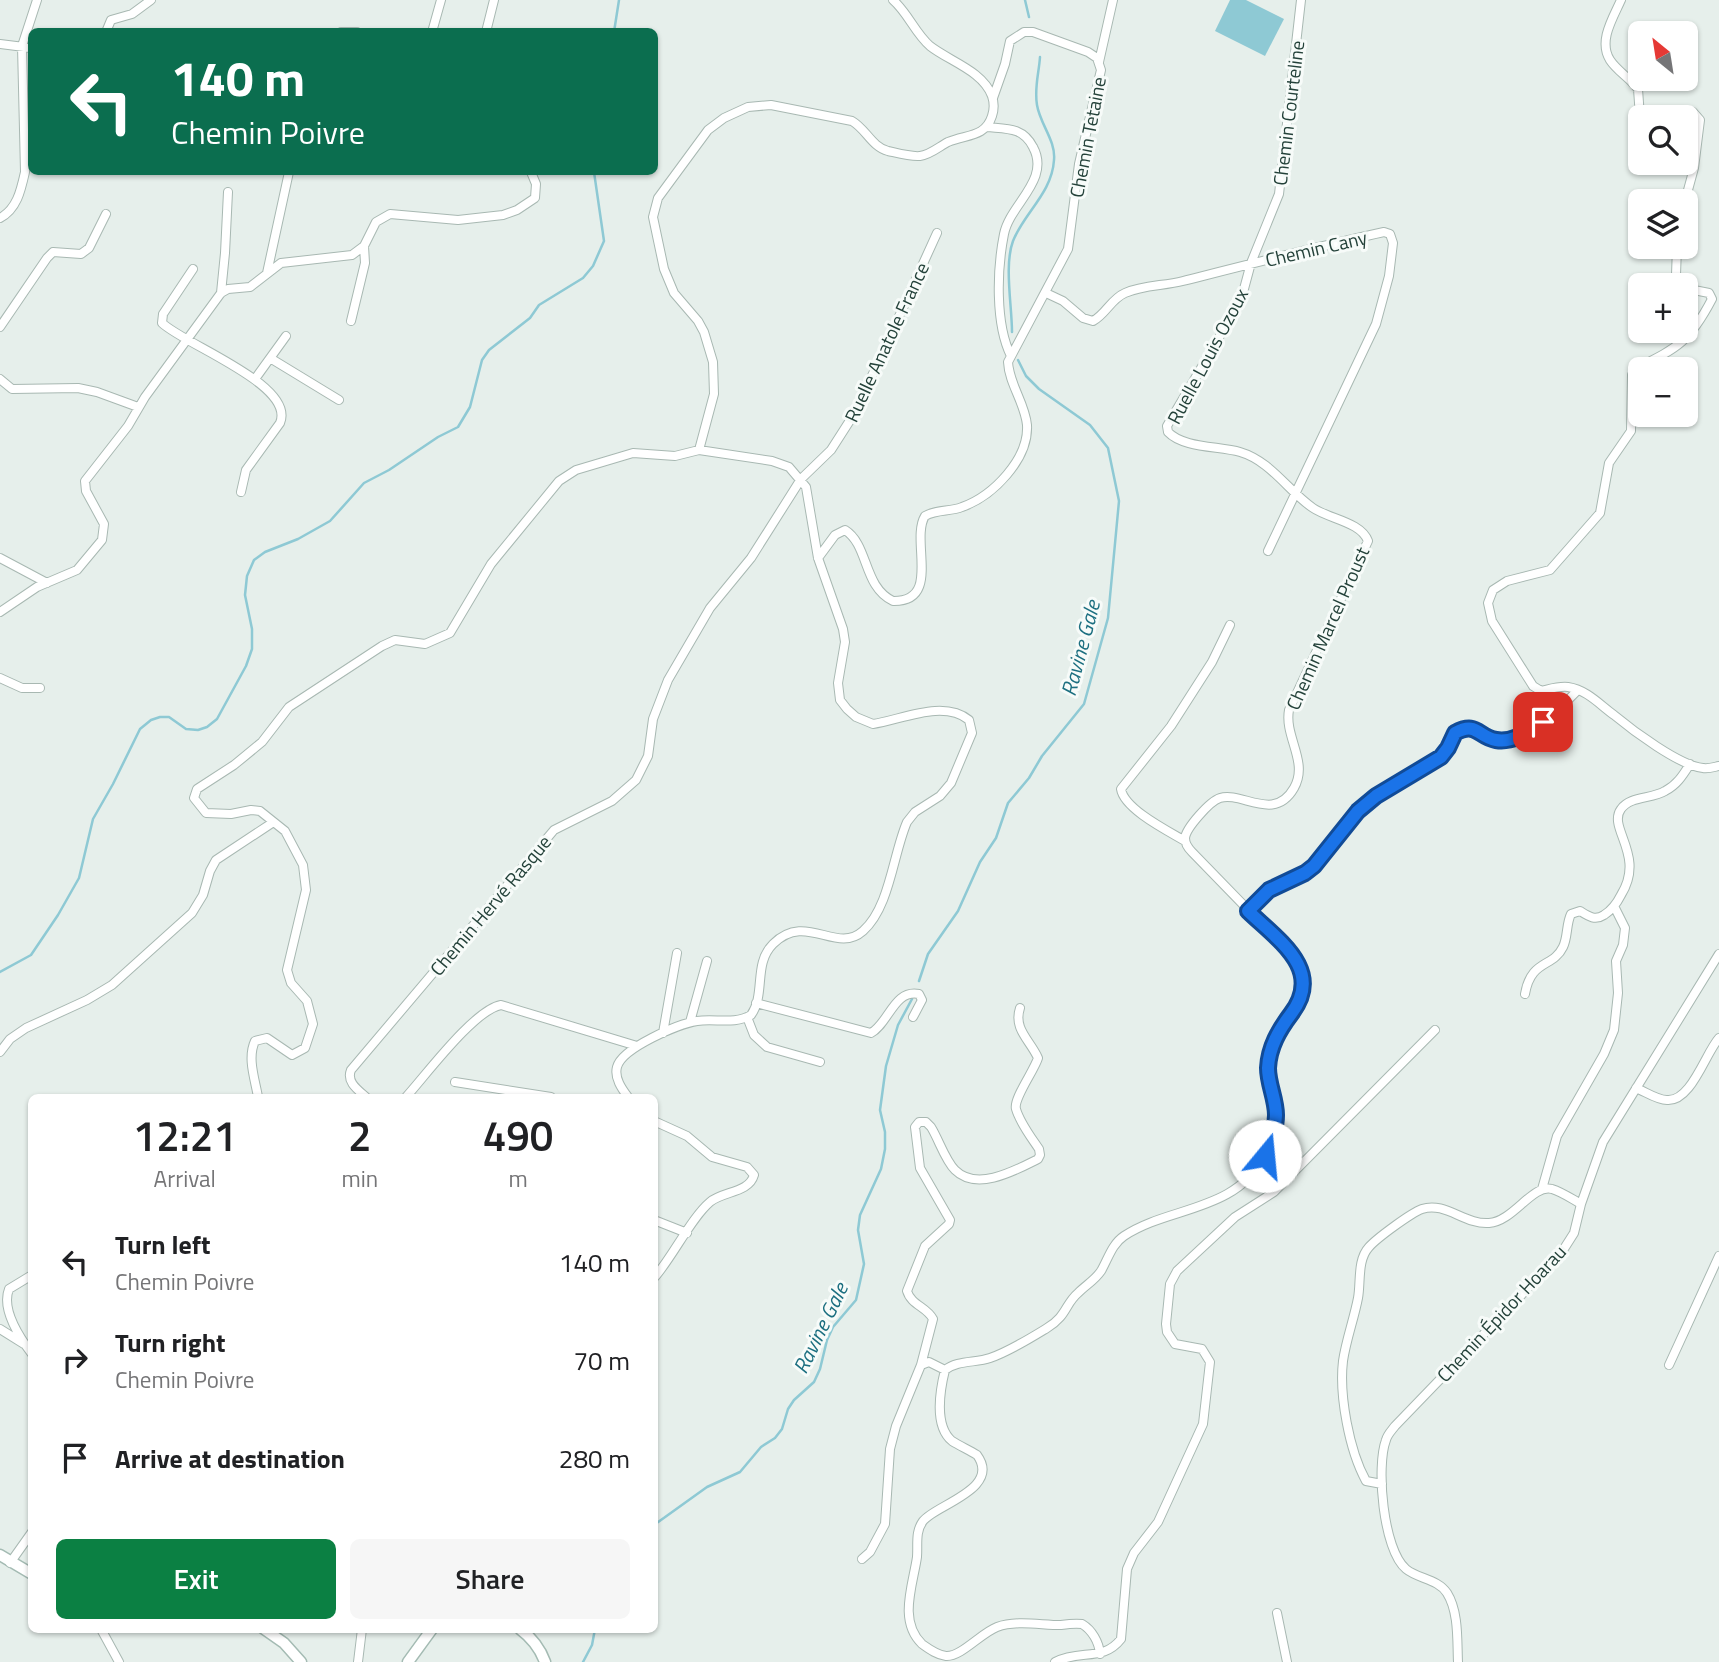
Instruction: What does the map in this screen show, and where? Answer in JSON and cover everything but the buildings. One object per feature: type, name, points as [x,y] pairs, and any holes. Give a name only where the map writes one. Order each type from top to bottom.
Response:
[{"type":"main road","points":[[0,1555],[28,1572]]},
{"type":"main road","points":[[270,1633],[284,1643],[301,1662]]},
{"type":"main road","points":[[408,1662],[429,1633]]},
{"type":"main road","points":[[526,1633],[542,1652],[545,1662]]},
{"type":"street","points":[[0,218],[14,205],[25,172],[22,46],[37,0]]},
{"type":"street","points":[[108,28],[111,20],[132,14],[151,0]]},
{"type":"street","points":[[433,28],[441,0]]},
{"type":"street","points":[[487,28],[494,0]]},
{"type":"street","points":[[699,450],[714,394],[713,362],[698,321],[682,305],[668,281],[653,217],[657,198],[708,130],[724,118],[748,107],[771,105],[800,113],[852,121],[885,150],[919,156],[953,139],[978,134],[987,127],[992,116],[993,98],[980,79],[929,45],[893,0]]},
{"type":"street","points":[[1099,62],[1113,0]]},
{"type":"street","name":"Chemin Courteline","points":[[1251,263],[1279,194],[1301,0]]},
{"type":"street","points":[[1621,0],[1607,32],[1605,47],[1609,59],[1638,89],[1639,105]]},
{"type":"street","name":"Chemin Tetaine","points":[[993,98],[1005,64],[1007,47],[1020,33],[1033,32],[1077,48],[1090,53],[1099,62],[1101,70],[1079,164],[1068,249],[1011,356]]},
{"type":"street","points":[[0,44],[28,47]]},
{"type":"street","points":[[1698,118],[1698,139]]},
{"type":"street","points":[[818,558],[835,535],[845,530],[853,538],[876,588],[884,597],[898,602],[909,598],[916,592],[922,575],[920,530],[925,516],[935,511],[963,507],[980,498],[1002,478],[1024,447],[1027,426],[1009,368],[1011,356],[1002,333],[999,282],[1004,234],[1009,220],[1032,183],[1038,161],[1034,149],[1017,130],[987,127]]},
{"type":"street","points":[[267,273],[288,175]]},
{"type":"street","points":[[0,612],[22,596],[77,570],[102,540],[104,524],[86,491],[85,481],[128,426],[138,407],[221,293],[228,289],[250,287],[287,262],[352,255],[364,246],[376,222],[390,214],[458,220],[503,215],[517,210],[534,198],[536,184],[532,175]]},
{"type":"street","points":[[221,293],[228,192]]},
{"type":"street","points":[[0,327],[47,258],[53,252],[81,254],[89,248],[106,214]]},
{"type":"street","name":"Chemin Cany","points":[[1046,293],[1063,300],[1083,318],[1093,321],[1103,315],[1115,299],[1130,291],[1180,282],[1384,232],[1390,234],[1393,239],[1389,276],[1376,324],[1268,551]]},
{"type":"street","name":"Ruelle Anatole France","points":[[801,479],[831,450],[856,411],[936,233]]},
{"type":"street","points":[[351,321],[365,263],[364,246]]},
{"type":"street","name":"Ruelle Louis Ozoux","points":[[1251,263],[1241,300],[1167,426],[1168,432],[1176,439],[1241,452],[1256,459],[1296,492]]},
{"type":"street","points":[[193,269],[161,320],[163,325],[255,379],[282,408],[283,417],[246,470],[241,492]]},
{"type":"street","points":[[1698,290],[1709,293],[1712,299],[1698,325]]},
{"type":"street","points":[[255,379],[286,336]]},
{"type":"street","points":[[1680,343],[1637,368],[1632,375],[1630,431],[1609,463],[1600,513],[1550,570],[1507,581],[1493,590],[1488,603],[1492,621],[1533,686],[1541,691],[1557,687],[1578,690],[1593,697],[1654,744],[1690,764],[1703,768],[1719,766]]},
{"type":"street","points":[[270,358],[339,400]]},
{"type":"street","points":[[0,379],[12,389],[78,388],[138,407]]},
{"type":"street","points":[[257,1094],[251,1060],[255,1041],[267,1038],[285,1052],[296,1055],[307,1045],[313,1024],[307,1001],[292,983],[287,970],[306,890],[305,872],[291,839],[260,811],[251,810],[236,814],[206,813],[196,802],[194,793],[262,741],[289,707],[382,646],[395,640],[425,644],[450,633],[491,564],[559,481],[567,475],[585,466],[620,456],[645,453],[675,456],[699,450],[772,461],[789,467],[801,479],[809,499],[810,524],[818,558],[843,629],[845,642],[838,691],[846,709],[863,721],[873,723],[935,711],[951,712],[965,717],[973,729],[955,775],[946,790],[915,812],[907,822],[880,907],[864,931],[849,939],[838,939],[807,930],[787,934],[778,939],[764,955],[754,1010],[747,1017],[735,1020],[690,1022],[638,1046],[617,1065],[618,1078],[626,1094]]},
{"type":"street","name":"Chemin Hervé Rasque","points":[[363,1094],[352,1083],[349,1074],[351,1070],[554,830],[612,801],[636,780],[648,757],[653,719],[668,680],[710,608],[751,558],[801,479]]},
{"type":"street","name":"Chemin Marcel Proust","points":[[1185,841],[1189,828],[1214,801],[1228,797],[1259,805],[1274,804],[1293,791],[1298,780],[1299,760],[1288,725],[1289,710],[1368,541],[1363,532],[1311,507],[1296,492]]},
{"type":"street","points":[[0,558],[47,583]]},
{"type":"street","points":[[1100,1654],[1092,1633],[1078,1623],[1025,1623],[997,1627],[957,1653],[945,1656],[930,1650],[917,1639],[912,1630],[908,1608],[918,1531],[930,1514],[956,1502],[969,1492],[982,1468],[977,1455],[954,1443],[944,1431],[941,1414],[945,1370],[951,1365],[993,1357],[1049,1327],[1059,1319],[1077,1293],[1100,1272],[1114,1245],[1122,1237],[1149,1224],[1200,1208],[1224,1195],[1254,1171],[1265,1156],[1274,1134],[1276,1114],[1268,1067],[1276,1035],[1303,995],[1302,970],[1294,957],[1192,852],[1185,841],[1139,812],[1125,800],[1121,789],[1171,726],[1212,662],[1230,625]]},
{"type":"street","points":[[0,678],[22,688],[40,688]]},
{"type":"street","points":[[1248,911],[1269,890],[1314,866],[1358,811],[1376,796],[1441,757],[1455,733],[1469,728],[1477,729],[1498,740],[1519,737],[1556,713],[1578,690]]},
{"type":"street","points":[[1525,994],[1528,978],[1564,946],[1571,914],[1580,911],[1588,917],[1598,918],[1614,906],[1629,880],[1630,855],[1618,826],[1618,813],[1627,803],[1665,792],[1680,780],[1690,764]]},
{"type":"street","points":[[0,1052],[10,1039],[26,1028],[87,1000],[112,985],[192,913],[203,895],[209,870],[216,860],[272,823]]},
{"type":"street","points":[[1542,1189],[1558,1136],[1604,1054],[1614,1030],[1618,993],[1616,961],[1623,945],[1625,928],[1614,906]]},
{"type":"street","points":[[663,1033],[677,953]]},
{"type":"street","name":"Chemin Épidor Hoarau","points":[[1458,1662],[1454,1612],[1447,1592],[1406,1569],[1396,1555],[1387,1531],[1382,1484],[1386,1439],[1395,1426],[1560,1255],[1574,1233],[1581,1204],[1603,1142],[1719,954]]},
{"type":"street","points":[[690,1022],[708,961]]},
{"type":"street","points":[[756,1003],[871,1032],[880,1025],[894,1004],[915,993],[919,994],[922,1000],[914,1017]]},
{"type":"street","points":[[409,1094],[478,1017],[494,1006],[501,1005],[638,1046]]},
{"type":"street","points":[[862,1559],[870,1552],[885,1524],[890,1449],[920,1365],[933,1319],[930,1313],[911,1300],[907,1291],[925,1246],[950,1220],[920,1168],[915,1127],[919,1122],[926,1122],[955,1170],[968,1178],[1003,1176],[1038,1160],[1039,1149],[1015,1108],[1016,1100],[1038,1058],[1020,1028],[1017,1017],[1020,1008]]},
{"type":"street","points":[[747,1017],[754,1035],[767,1047],[820,1062]]},
{"type":"street","points":[[1055,1662],[1068,1656],[1092,1658],[1116,1648],[1121,1639],[1127,1569],[1134,1553],[1158,1522],[1203,1424],[1210,1362],[1202,1349],[1175,1344],[1167,1332],[1168,1294],[1173,1277],[1235,1217],[1274,1192],[1435,1030]]},
{"type":"street","points":[[1636,1088],[1665,1100],[1679,1098],[1689,1088],[1719,1038]]},
{"type":"street","points":[[455,1082],[532,1094]]},
{"type":"street","points":[[658,1123],[687,1136],[712,1157],[747,1167],[754,1175],[752,1181],[744,1187],[710,1202],[658,1273]]},
{"type":"street","points":[[1382,1484],[1366,1481],[1356,1457],[1342,1379],[1343,1358],[1359,1295],[1364,1256],[1369,1247],[1419,1210],[1426,1208],[1441,1209],[1477,1222],[1489,1223],[1518,1210],[1542,1189],[1555,1190],[1581,1204]]},
{"type":"street","points":[[658,1222],[687,1233]]},
{"type":"street","points":[[1669,1365],[1719,1256]]},
{"type":"street","points":[[28,1277],[9,1289],[6,1298],[15,1325],[28,1349]]},
{"type":"street","points":[[0,1329],[25,1345]]},
{"type":"street","points":[[920,1365],[929,1362],[945,1370]]},
{"type":"street","points":[[10,1563],[28,1538]]},
{"type":"street","points":[[1278,1613],[1287,1662]]},
{"type":"street","points":[[103,1633],[119,1662]]},
{"type":"street","points":[[358,1662],[362,1633]]},
{"type":"water","points":[[1230,0],[1246,0],[1284,19],[1265,56],[1215,31]]},
{"type":"waterway","points":[[615,28],[619,0]]},
{"type":"waterway","name":"Ravine Gale","points":[[1025,0],[1029,17]]},
{"type":"waterway","name":"Ravine Gale","points":[[1012,332],[1010,251],[1018,231],[1048,183],[1054,160],[1053,146],[1041,119],[1036,99],[1040,57]]},
{"type":"waterway","points":[[0,972],[31,955],[58,915],[79,878],[93,819],[140,729],[160,717],[169,717],[186,729],[198,730],[217,719],[246,666],[252,649],[252,629],[245,595],[247,576],[254,560],[330,521],[364,483],[458,427],[470,407],[482,360],[489,350],[530,318],[539,305],[583,278],[593,266],[604,241],[594,175]]},
{"type":"waterway","name":"Ravine Gale","points":[[919,981],[928,954],[958,911],[980,862],[996,838],[1008,803],[1084,704],[1108,618],[1119,501],[1108,448],[1090,425],[1039,389],[1026,376],[1018,360]]},
{"type":"waterway","name":"Ravine Gale","points":[[658,1522],[707,1487],[740,1472],[761,1447],[775,1438],[782,1429],[788,1409],[794,1400],[814,1382],[833,1327],[856,1300],[864,1264],[858,1230],[860,1215],[881,1169],[885,1149],[885,1132],[880,1110],[886,1066],[898,1025],[912,999]]},
{"type":"waterway","name":"Ravine Gale","points":[[583,1662],[592,1645],[594,1633]]},
{"type":"route","points":[[1265,1156],[1274,1134],[1276,1114],[1268,1067],[1276,1035],[1303,995],[1304,982],[1302,970],[1294,957],[1248,911],[1269,890],[1293,880],[1314,866],[1358,811],[1376,796],[1441,757],[1455,733],[1469,728],[1477,729],[1498,740],[1509,739],[1519,737],[1543,722]]}]
